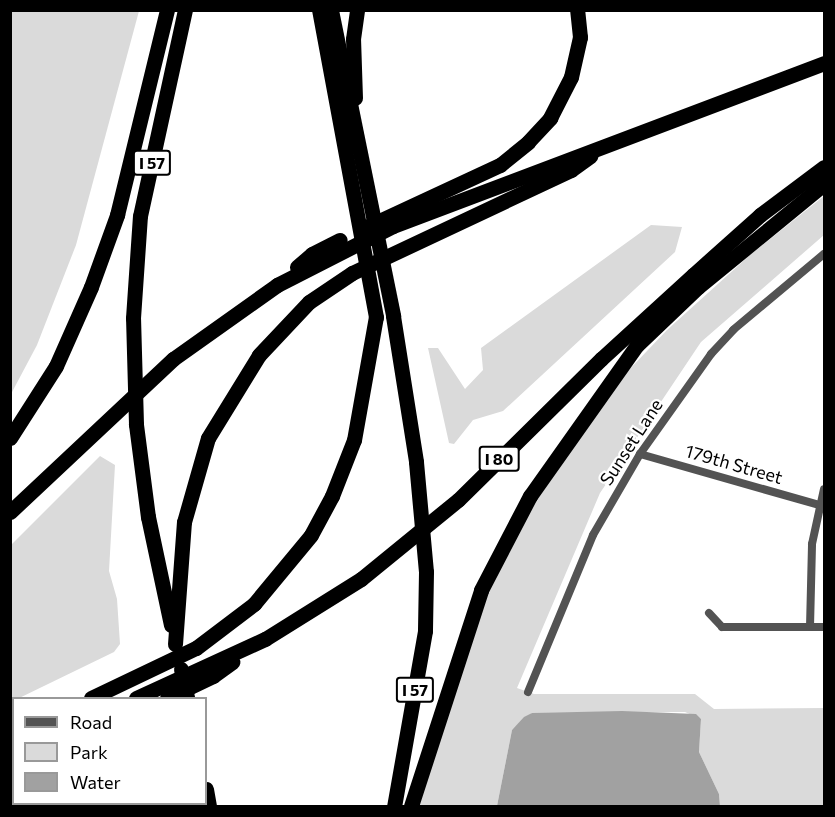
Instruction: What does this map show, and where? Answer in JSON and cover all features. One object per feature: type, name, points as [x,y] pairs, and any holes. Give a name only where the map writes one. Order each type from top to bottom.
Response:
[{"type":"highway","points":[[10,438],[56,366],[117,215],[167,10]]},
{"type":"highway","name":"I 57","points":[[172,597],[148,517],[136,424],[133,318],[140,216],[185,10]]},
{"type":"highway","points":[[96,697],[159,668],[220,631],[254,604],[298,553],[322,517],[354,440],[376,316],[357,186],[319,10]]},
{"type":"highway","name":"I 57","points":[[331,10],[357,146],[357,186],[393,316],[416,462],[426,572],[424,631],[394,807]]},
{"type":"highway","points":[[357,10],[353,39],[357,146]]},
{"type":"highway","points":[[10,512],[173,359],[277,285],[312,254],[492,169],[528,142],[550,117],[571,77],[580,37],[577,10]]},
{"type":"highway","points":[[277,285],[393,226],[825,63]]},
{"type":"highway","points":[[187,697],[176,644],[172,597],[184,522],[208,438],[239,383],[286,325],[309,302],[352,273],[571,170],[607,144]]},
{"type":"highway","name":"I 80","points":[[140,697],[265,639],[361,579],[458,500],[601,359],[760,215],[825,167]]},
{"type":"highway","points":[[411,807],[481,590],[530,496],[637,345],[698,287],[825,184]]},
{"type":"highway","points":[[171,697],[213,676],[265,639]]},
{"type":"street","name":"Sunset Lane","points":[[528,692],[593,535],[640,454],[711,354],[733,330],[825,254]]},
{"type":"street","name":"179th Street","points":[[640,454],[819,505]]},
{"type":"street","points":[[810,627],[810,561],[819,505],[825,489]]},
{"type":"street","points":[[709,613],[722,627],[825,627]]},
{"type":"green space","points":[[11,10],[139,11],[76,245],[37,345],[11,394]]},
{"type":"green space","points":[[824,196],[824,235],[701,342],[600,493],[517,688],[534,694],[695,694],[714,709],[824,708],[824,806],[720,806],[719,794],[699,752],[701,719],[685,712],[532,713],[512,730],[497,806],[416,806],[486,591],[539,491],[626,373],[667,330],[750,255]]},
{"type":"green space","points":[[651,225],[682,227],[675,252],[503,411],[473,420],[454,444],[449,443],[428,348],[438,348],[465,389],[483,370],[481,348]]},
{"type":"green space","points":[[100,456],[115,465],[109,571],[117,599],[120,644],[114,652],[21,697],[12,697],[11,702],[11,545]]},
{"type":"water","points":[[622,711],[696,714],[701,719],[699,752],[719,794],[720,806],[497,806],[512,730],[524,717],[532,713]]}]
